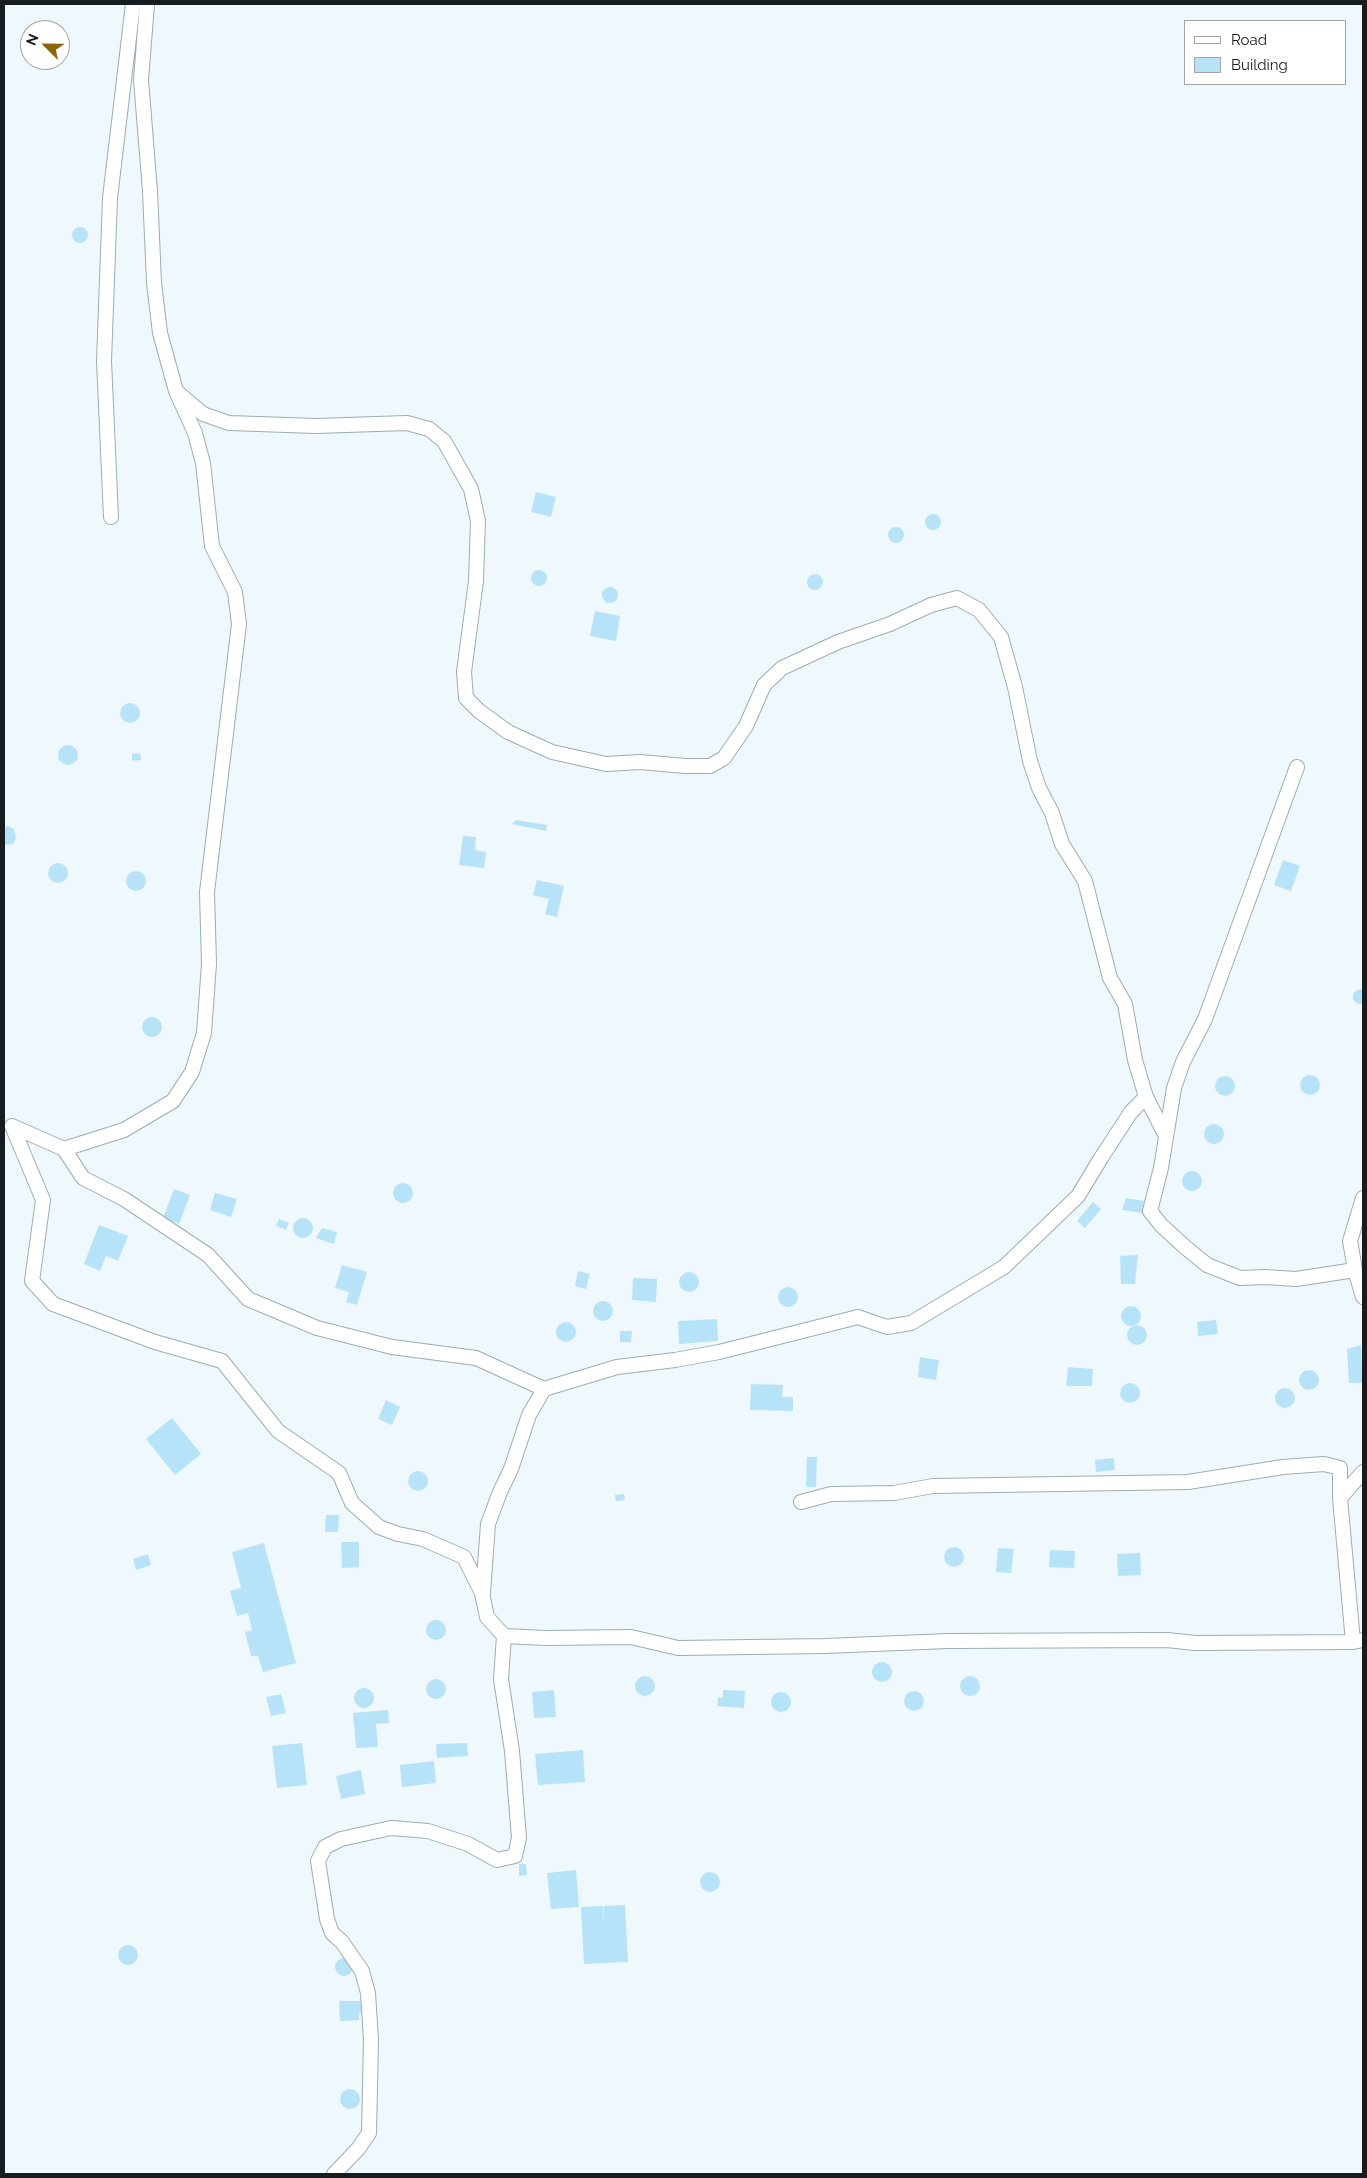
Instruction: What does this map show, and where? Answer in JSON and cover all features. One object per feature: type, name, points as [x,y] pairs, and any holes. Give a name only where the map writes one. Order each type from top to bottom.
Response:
[{"type":"street","points":[[111,517],[104,361],[110,198],[133,4]]},
{"type":"street","points":[[64,1148],[124,1130],[173,1101],[192,1072],[204,1033],[210,964],[207,892],[239,624],[235,592],[212,546],[203,463],[195,433],[176,391],[160,333],[154,283],[142,80],[147,4]]},
{"type":"street","points":[[176,391],[203,414],[229,423],[316,426],[407,423],[429,429],[444,440],[471,489],[478,520],[476,581],[464,672],[466,698],[479,711],[508,732],[552,752],[606,764],[640,762],[710,766],[724,758],[746,726],[764,685],[782,668],[838,642],[890,624],[931,605],[957,598],[979,610],[1001,637],[1015,687],[1030,761],[1039,788],[1052,813],[1062,844],[1085,881],[1110,978],[1125,1004],[1135,1060],[1146,1097],[1166,1136]]},
{"type":"street","points":[[1297,767],[1206,1019],[1183,1062],[1174,1088],[1150,1211],[1179,1242],[1207,1264],[1240,1278],[1265,1277],[1296,1280],[1355,1270]]},
{"type":"street","points":[[801,1502],[831,1494],[894,1493],[933,1486],[1188,1482],[1283,1467],[1324,1464],[1340,1468],[1340,1498],[1358,1641],[1196,1643],[1167,1640],[948,1641],[825,1646],[678,1648],[631,1637],[546,1638],[504,1636],[487,1617],[482,1596],[464,1557],[423,1539],[379,1528],[352,1503],[339,1473],[278,1431],[222,1361],[155,1342],[53,1304],[32,1281],[42,1200],[12,1126],[64,1148],[83,1178],[124,1199],[208,1255],[248,1299],[318,1328],[392,1347],[476,1358],[544,1389],[617,1367],[720,1352],[858,1317],[887,1327],[910,1323],[1004,1267],[1072,1202],[1078,1196],[1100,1158],[1131,1112],[1146,1097]]},
{"type":"street","points":[[1363,1198],[1350,1242],[1363,1298]]},
{"type":"street","points":[[482,1596],[488,1524],[511,1469],[530,1415],[544,1389]]},
{"type":"street","points":[[1340,1498],[1363,1472]]},
{"type":"street","points":[[334,2174],[358,2149],[369,2133],[371,2040],[368,1992],[362,1971],[342,1942],[332,1933],[327,1919],[318,1861],[325,1847],[341,1839],[391,1828],[428,1831],[468,1844],[498,1860],[515,1856],[518,1838],[512,1752],[501,1679],[504,1636]]},
{"type":"building","points":[[80,227],[88,235],[80,243],[72,235]]},
{"type":"building","points":[[536,492],[556,497],[551,517],[531,512]]},
{"type":"building","points":[[933,514],[941,522],[933,530],[925,522]]},
{"type":"building","points":[[896,527],[904,535],[896,543],[888,535]]},
{"type":"building","points":[[539,570],[547,578],[539,586],[531,578]]},
{"type":"building","points":[[815,574],[823,582],[815,590],[807,582]]},
{"type":"building","points":[[610,587],[618,595],[610,603],[602,595]]},
{"type":"building","points":[[595,611],[620,616],[616,641],[590,636]]},
{"type":"building","points":[[130,703],[137,706],[140,713],[137,720],[130,723],[123,720],[120,713],[123,706]]},
{"type":"building","points":[[68,745],[75,748],[78,755],[75,762],[68,765],[61,762],[58,755],[61,748]]},
{"type":"building","points":[[140,753],[141,760],[132,761],[132,754]]},
{"type":"building","points":[[516,820],[547,825],[546,831],[512,824]]},
{"type":"building","points":[[8,826],[14,829],[16,838],[13,844],[4,845],[4,827]]},
{"type":"building","points":[[463,836],[476,837],[475,850],[486,852],[484,868],[459,865]]},
{"type":"building","points":[[1283,860],[1300,866],[1291,891],[1274,885]]},
{"type":"building","points":[[58,863],[65,866],[68,873],[65,880],[58,883],[51,880],[48,873],[51,866]]},
{"type":"building","points":[[136,871],[143,874],[146,881],[143,888],[136,891],[129,888],[126,881],[129,874]]},
{"type":"building","points":[[537,880],[564,886],[557,917],[545,914],[549,899],[533,895]]},
{"type":"building","points":[[1363,989],[1363,1004],[1358,1004],[1353,1000],[1353,994],[1357,990]]},
{"type":"building","points":[[152,1017],[159,1020],[162,1027],[159,1034],[152,1037],[145,1034],[142,1027],[145,1020]]},
{"type":"building","points":[[1310,1075],[1317,1078],[1320,1085],[1317,1092],[1310,1095],[1303,1092],[1300,1085],[1303,1078]]},
{"type":"building","points":[[1225,1076],[1232,1079],[1235,1086],[1232,1093],[1225,1096],[1218,1093],[1215,1086],[1218,1079]]},
{"type":"building","points":[[1214,1124],[1221,1127],[1224,1134],[1221,1141],[1214,1144],[1207,1141],[1204,1134],[1207,1127]]},
{"type":"building","points":[[1192,1171],[1199,1174],[1202,1181],[1199,1188],[1192,1191],[1185,1188],[1182,1181],[1185,1174]]},
{"type":"building","points":[[403,1183],[410,1186],[413,1193],[410,1200],[403,1203],[396,1200],[393,1193],[396,1186]]},
{"type":"building","points":[[174,1189],[190,1195],[179,1224],[163,1218]]},
{"type":"building","points":[[215,1193],[237,1199],[231,1217],[210,1210]]},
{"type":"building","points":[[1126,1198],[1144,1201],[1142,1213],[1122,1210]]},
{"type":"building","points":[[1093,1202],[1101,1209],[1085,1228],[1077,1221]]},
{"type":"building","points":[[303,1218],[310,1221],[313,1228],[310,1235],[303,1238],[296,1235],[293,1228],[296,1221]]},
{"type":"building","points":[[279,1219],[289,1223],[286,1230],[276,1226]]},
{"type":"building","points":[[99,1225],[128,1236],[118,1261],[106,1256],[100,1271],[84,1264]]},
{"type":"building","points":[[322,1228],[337,1232],[334,1244],[316,1238]]},
{"type":"building","points":[[1138,1255],[1135,1284],[1121,1284],[1120,1256]]},
{"type":"building","points":[[342,1265],[367,1272],[357,1305],[346,1302],[349,1292],[335,1288]]},
{"type":"building","points":[[578,1271],[590,1274],[586,1289],[575,1286]]},
{"type":"building","points":[[689,1272],[696,1275],[699,1282],[696,1289],[689,1292],[682,1289],[679,1282],[682,1275]]},
{"type":"building","points":[[633,1278],[657,1279],[656,1302],[632,1300]]},
{"type":"building","points":[[788,1287],[795,1290],[798,1297],[795,1304],[788,1307],[781,1304],[778,1297],[781,1290]]},
{"type":"building","points":[[603,1301],[610,1304],[613,1311],[610,1318],[603,1321],[596,1318],[593,1311],[596,1304]]},
{"type":"building","points":[[1131,1306],[1138,1309],[1141,1316],[1138,1323],[1131,1326],[1124,1323],[1121,1316],[1124,1309]]},
{"type":"building","points":[[717,1319],[718,1341],[679,1344],[678,1321]]},
{"type":"building","points":[[1216,1320],[1218,1334],[1198,1336],[1197,1322]]},
{"type":"building","points":[[566,1322],[573,1325],[576,1332],[573,1339],[566,1342],[559,1339],[556,1332],[559,1325]]},
{"type":"building","points":[[1137,1325],[1144,1328],[1147,1335],[1144,1342],[1137,1345],[1130,1342],[1127,1335],[1130,1328]]},
{"type":"building","points":[[620,1331],[632,1331],[631,1342],[620,1342]]},
{"type":"building","points":[[1361,1345],[1363,1383],[1349,1383],[1347,1349]]},
{"type":"building","points":[[920,1357],[939,1360],[936,1380],[918,1377]]},
{"type":"building","points":[[1068,1367],[1093,1369],[1092,1386],[1066,1386]]},
{"type":"building","points":[[1309,1370],[1316,1373],[1319,1380],[1316,1387],[1309,1390],[1302,1387],[1299,1380],[1302,1373]]},
{"type":"building","points":[[1130,1383],[1137,1386],[1140,1393],[1137,1400],[1130,1403],[1123,1400],[1120,1393],[1123,1386]]},
{"type":"building","points":[[751,1384],[783,1385],[782,1397],[793,1397],[793,1411],[750,1410]]},
{"type":"building","points":[[1285,1388],[1292,1391],[1295,1398],[1292,1405],[1285,1408],[1278,1405],[1275,1398],[1278,1391]]},
{"type":"building","points":[[386,1400],[400,1407],[392,1425],[378,1419]]},
{"type":"building","points":[[172,1418],[201,1454],[175,1475],[146,1439]]},
{"type":"building","points":[[807,1457],[817,1457],[816,1487],[806,1487]]},
{"type":"building","points":[[1114,1458],[1115,1470],[1096,1472],[1095,1460]]},
{"type":"building","points":[[418,1471],[425,1474],[428,1481],[425,1488],[418,1491],[411,1488],[408,1481],[411,1474]]},
{"type":"building","points":[[624,1494],[625,1500],[616,1501],[615,1495]]},
{"type":"building","points":[[326,1515],[339,1515],[338,1532],[325,1532]]},
{"type":"building","points":[[341,1542],[359,1542],[359,1567],[342,1568]]},
{"type":"building","points":[[264,1543],[296,1663],[263,1672],[258,1656],[251,1656],[245,1632],[252,1630],[248,1613],[237,1616],[230,1591],[241,1588],[232,1552]]},
{"type":"building","points":[[954,1547],[961,1550],[964,1557],[961,1564],[954,1567],[947,1564],[944,1557],[947,1550]]},
{"type":"building","points":[[998,1548],[1014,1549],[1011,1573],[996,1572]]},
{"type":"building","points":[[1050,1550],[1075,1551],[1074,1568],[1049,1567]]},
{"type":"building","points":[[1140,1553],[1141,1575],[1118,1576],[1117,1554]]},
{"type":"building","points":[[148,1554],[151,1565],[136,1570],[133,1559]]},
{"type":"building","points":[[436,1620],[443,1623],[446,1630],[443,1637],[436,1640],[429,1637],[426,1630],[429,1623]]},
{"type":"building","points":[[882,1662],[889,1665],[892,1672],[889,1679],[882,1682],[875,1679],[872,1672],[875,1665]]},
{"type":"building","points":[[645,1676],[652,1679],[655,1686],[652,1693],[645,1696],[638,1693],[635,1686],[638,1679]]},
{"type":"building","points":[[970,1676],[977,1679],[980,1686],[977,1693],[970,1696],[963,1693],[960,1686],[963,1679]]},
{"type":"building","points":[[436,1679],[443,1682],[446,1689],[443,1696],[436,1699],[429,1696],[426,1689],[429,1682]]},
{"type":"building","points":[[364,1688],[371,1691],[374,1698],[371,1705],[364,1708],[357,1705],[354,1698],[357,1691]]},
{"type":"building","points":[[554,1690],[556,1717],[534,1718],[532,1692]]},
{"type":"building","points":[[723,1690],[745,1691],[744,1708],[717,1706],[718,1697],[723,1698]]},
{"type":"building","points":[[914,1691],[921,1694],[924,1701],[921,1708],[914,1711],[907,1708],[904,1701],[907,1694]]},
{"type":"building","points":[[781,1692],[788,1695],[791,1702],[788,1709],[781,1712],[774,1709],[771,1702],[774,1695]]},
{"type":"building","points":[[281,1694],[286,1713],[271,1716],[266,1697]]},
{"type":"building","points":[[388,1710],[389,1723],[376,1724],[378,1747],[356,1748],[353,1713]]},
{"type":"building","points":[[302,1743],[307,1785],[277,1788],[272,1746]]},
{"type":"building","points":[[467,1743],[468,1756],[437,1758],[436,1744]]},
{"type":"building","points":[[583,1750],[585,1782],[538,1785],[535,1754]]},
{"type":"building","points":[[434,1761],[436,1783],[402,1787],[400,1765]]},
{"type":"building","points":[[361,1770],[365,1794],[341,1799],[336,1776]]},
{"type":"building","points":[[519,1864],[526,1864],[527,1875],[519,1876]]},
{"type":"building","points":[[576,1870],[579,1907],[551,1909],[547,1873]]},
{"type":"building","points":[[710,1872],[717,1875],[720,1882],[717,1889],[710,1892],[703,1889],[700,1882],[703,1875]]},
{"type":"building","points":[[625,1905],[628,1962],[584,1964],[581,1907],[603,1906],[604,1924],[604,1906]]},
{"type":"building","points":[[128,1945],[135,1948],[138,1955],[135,1962],[128,1965],[121,1962],[118,1955],[121,1948]]},
{"type":"building","points":[[340,1958],[348,1958],[353,1963],[351,1974],[340,1976],[335,1971],[335,1963]]},
{"type":"building","points":[[339,2001],[366,2001],[366,2013],[359,2013],[359,2020],[340,2021]]},
{"type":"building","points":[[350,2089],[357,2092],[360,2099],[357,2106],[350,2109],[343,2106],[340,2099],[343,2092]]}]
